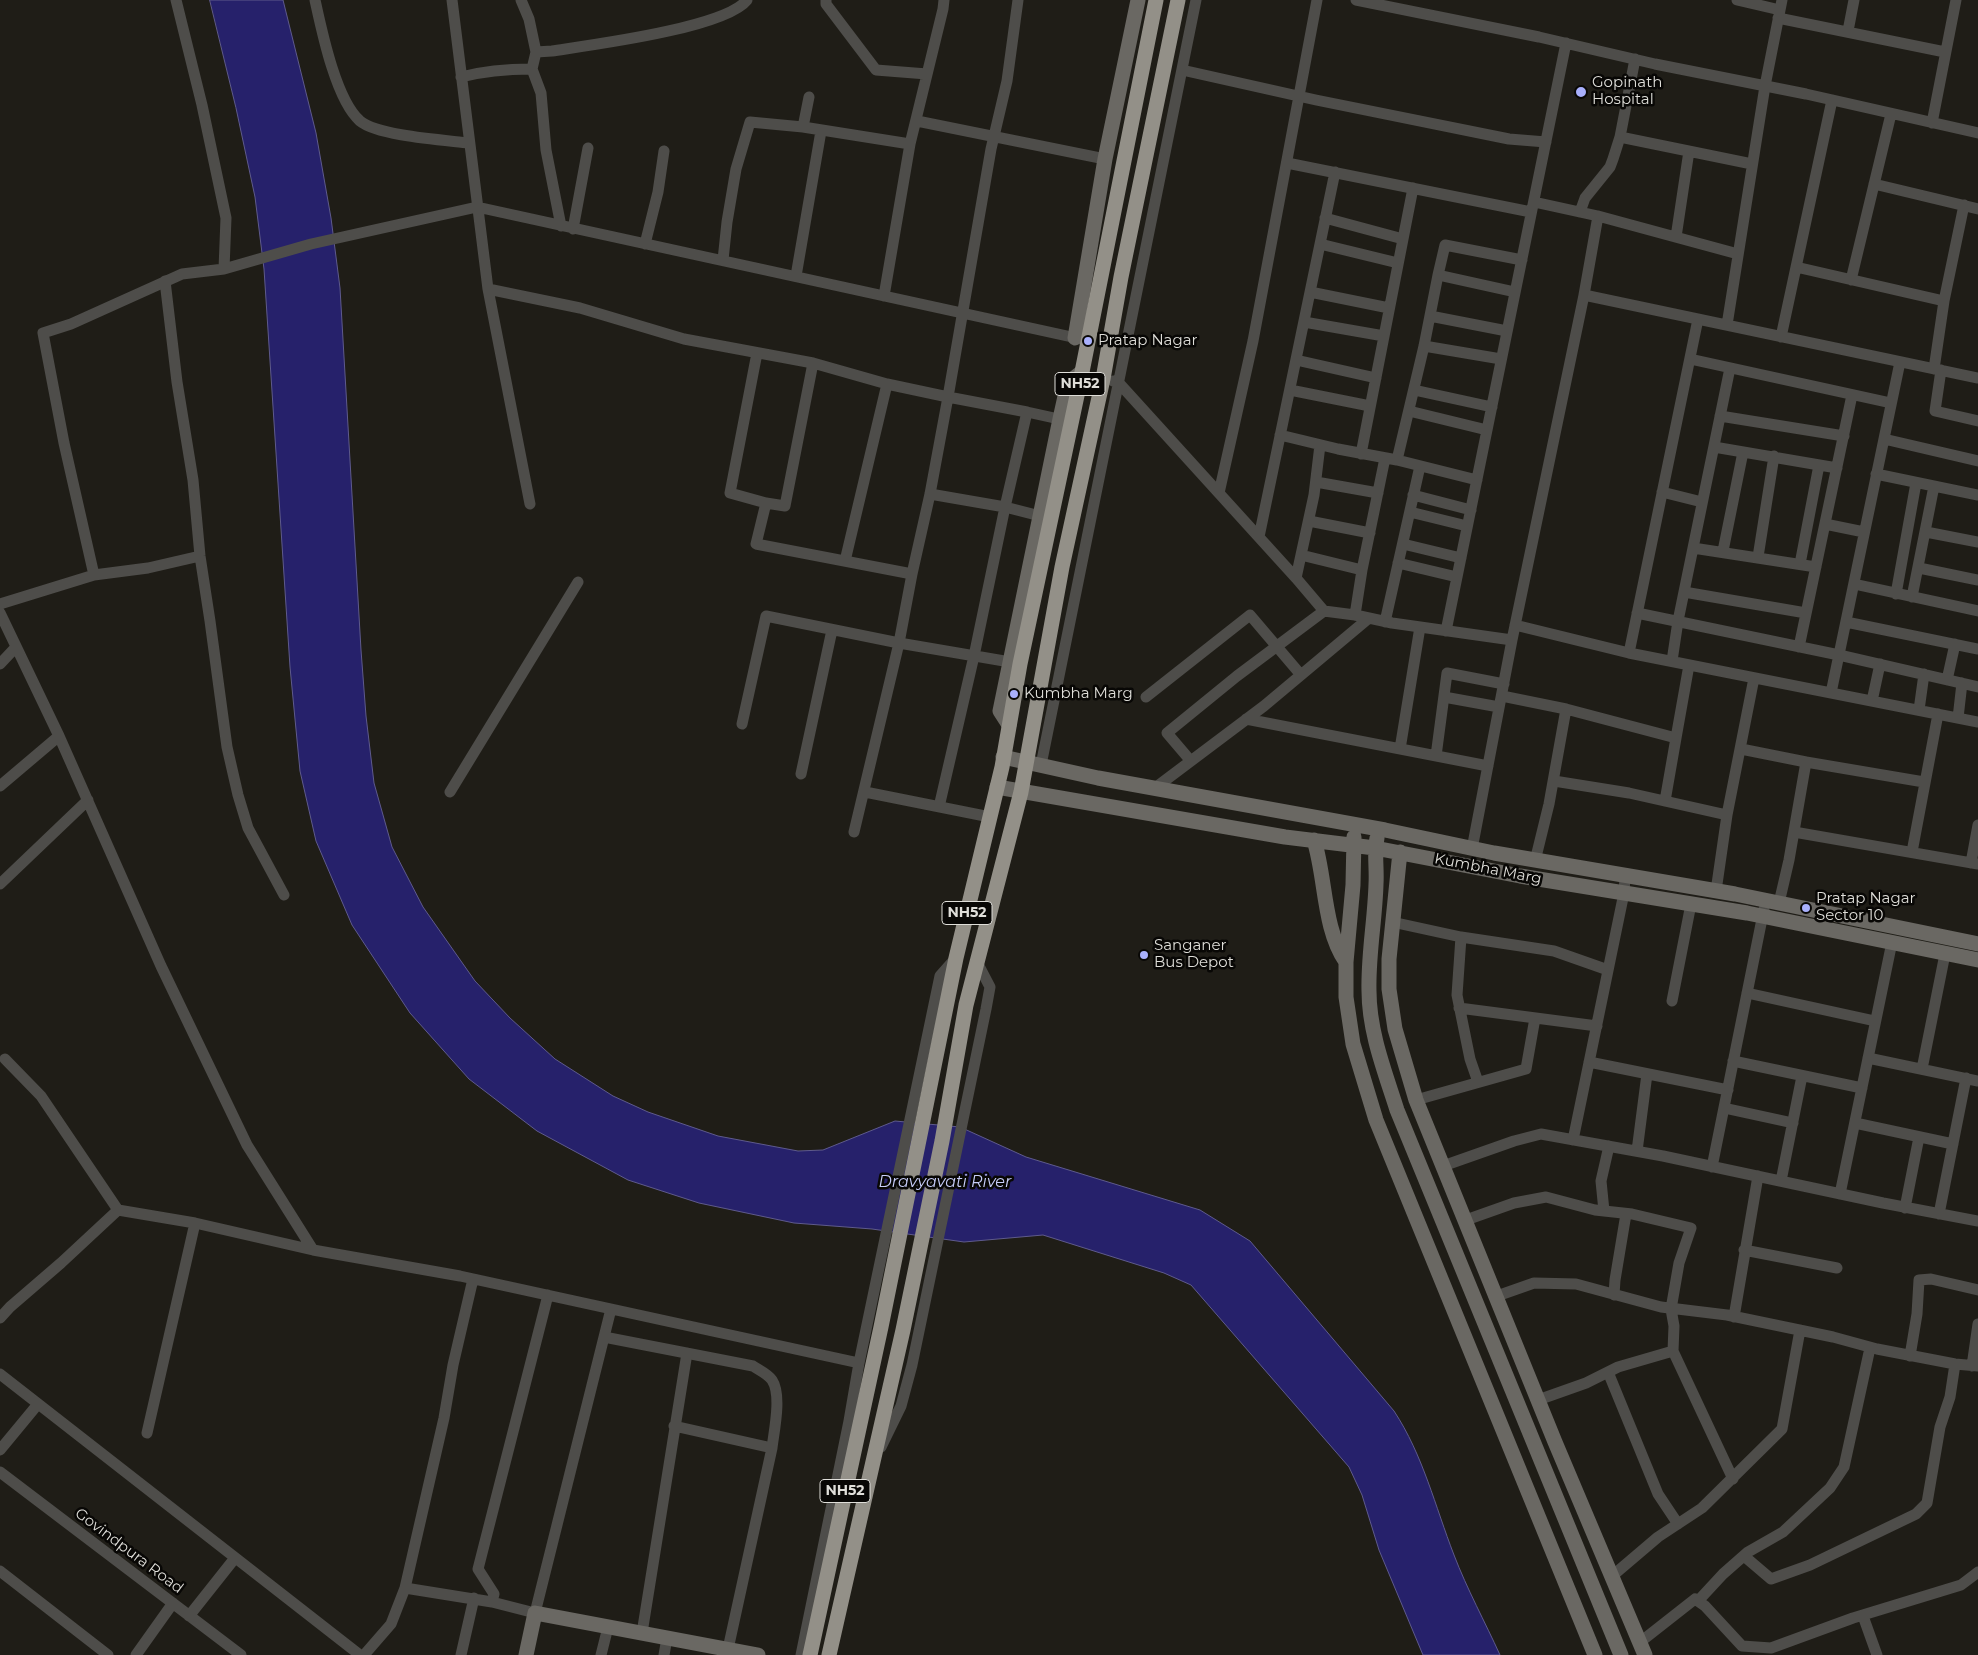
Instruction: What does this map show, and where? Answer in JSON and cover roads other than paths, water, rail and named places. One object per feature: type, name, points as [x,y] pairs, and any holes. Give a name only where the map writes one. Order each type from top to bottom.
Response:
[{"type":"highway","name":"NH52","points":[[810,1655],[854,1423],[881,1328],[956,958],[997,787],[1009,725],[1015,663],[1066,420],[1082,372],[1082,340],[1156,0]]},
{"type":"highway","name":"NH52","points":[[829,1655],[903,1330],[942,1141],[959,1042],[977,962],[1021,792],[1033,764],[1062,567],[1102,379],[1178,0]]},
{"type":"street","points":[[176,0],[202,105],[226,218],[224,269]]},
{"type":"street","points":[[315,0],[338,90],[361,122],[381,130],[468,143]]},
{"type":"street","points":[[452,0],[468,143],[488,289],[530,504]]},
{"type":"street","points":[[521,0],[529,19],[536,52],[532,69],[541,93],[546,150],[561,226]]},
{"type":"street","points":[[536,52],[552,52],[671,31],[721,17],[747,0]]},
{"type":"street","points":[[826,0],[826,4],[876,70],[927,74]]},
{"type":"street","points":[[884,296],[910,144],[917,121],[944,0]]},
{"type":"street","points":[[854,832],[899,643],[930,494],[993,136],[1007,81],[1018,0]]},
{"type":"street","points":[[94,575],[64,443],[42,333],[71,324],[182,274],[224,269],[344,236],[478,207],[1082,340],[1105,159],[1138,0]]},
{"type":"street","points":[[1033,764],[1118,382],[1196,0]]},
{"type":"street","points":[[1219,493],[1252,342],[1317,0]]},
{"type":"street","points":[[1356,0],[1400,5],[1635,59],[1978,133]]},
{"type":"street","points":[[1737,0],[1780,9],[1848,31],[1945,52]]},
{"type":"street","points":[[1848,31],[1854,0]]},
{"type":"street","points":[[1932,123],[1956,0]]},
{"type":"street","points":[[1726,325],[1765,86],[1780,9]]},
{"type":"street","points":[[1446,631],[1566,43]]},
{"type":"street","points":[[1580,212],[1588,193],[1610,167],[1620,137],[1635,59]]},
{"type":"street","points":[[461,77],[506,69],[532,69]]},
{"type":"street","points":[[1182,70],[1509,138],[1546,142]]},
{"type":"street","points":[[803,127],[808,97]]},
{"type":"street","points":[[1781,337],[1832,100]]},
{"type":"street","points":[[1852,280],[1891,114]]},
{"type":"street","points":[[917,121],[1105,159]]},
{"type":"street","points":[[723,260],[736,169],[750,122],[803,127],[910,144]]},
{"type":"street","points":[[796,276],[821,131]]},
{"type":"street","points":[[1620,137],[1752,164]]},
{"type":"street","points":[[573,229],[588,148]]},
{"type":"street","points":[[645,244],[658,192],[664,151]]},
{"type":"street","points":[[1676,237],[1689,151]]},
{"type":"street","points":[[1287,163],[1413,188],[1532,207],[1580,212],[1738,254]]},
{"type":"street","points":[[1259,537],[1335,172]]},
{"type":"street","points":[[1874,184],[1978,209]]},
{"type":"street","points":[[1361,454],[1413,188]]},
{"type":"street","points":[[1964,205],[1944,301],[1935,411],[1978,421]]},
{"type":"street","points":[[1472,849],[1515,625],[1584,295],[1598,216]]},
{"type":"street","points":[[1325,218],[1403,239]]},
{"type":"street","points":[[1320,244],[1398,263]]},
{"type":"street","points":[[1397,460],[1424,346],[1445,245],[1522,260]]},
{"type":"street","points":[[1796,267],[1944,301]]},
{"type":"street","points":[[1438,275],[1515,292]]},
{"type":"street","points":[[165,281],[177,382],[193,480],[200,556],[216,677],[227,747],[248,828],[284,895]]},
{"type":"street","points":[[488,289],[580,308],[684,339],[813,363],[886,384],[1066,420]]},
{"type":"street","points":[[1310,292],[1390,308]]},
{"type":"street","points":[[1584,295],[1978,378]]},
{"type":"street","points":[[1430,316],[1507,331]]},
{"type":"street","points":[[1629,653],[1698,319]]},
{"type":"street","points":[[1304,322],[1384,336]]},
{"type":"street","points":[[1424,346],[1501,359]]},
{"type":"street","points":[[757,353],[730,493],[766,503],[785,506],[813,363]]},
{"type":"street","points":[[1690,359],[1891,403]]},
{"type":"street","points":[[1296,360],[1376,378]]},
{"type":"street","points":[[1831,693],[1900,362]]},
{"type":"street","points":[[1672,662],[1678,621],[1730,368]]},
{"type":"street","points":[[1102,379],[1118,382],[1324,611],[1355,615],[1385,622],[1512,640]]},
{"type":"street","points":[[845,561],[886,384]]},
{"type":"street","points":[[1290,390],[1370,406]]},
{"type":"street","points":[[1414,390],[1492,407]]},
{"type":"street","points":[[1799,647],[1852,394]]},
{"type":"street","points":[[1408,411],[1487,430]]},
{"type":"street","points":[[939,807],[974,656],[1004,507],[1027,412]]},
{"type":"street","points":[[1720,416],[1844,436]]},
{"type":"street","points":[[1280,436],[1397,460],[1477,480]]},
{"type":"street","points":[[1884,439],[1978,461]]},
{"type":"street","points":[[1296,578],[1309,521],[1320,445]]},
{"type":"street","points":[[1714,447],[1837,468]]},
{"type":"street","points":[[1723,551],[1743,452]]},
{"type":"street","points":[[1758,557],[1774,456]]},
{"type":"street","points":[[1355,615],[1362,570],[1385,458]]},
{"type":"street","points":[[1800,564],[1819,465]]},
{"type":"street","points":[[1385,622],[1420,466]]},
{"type":"street","points":[[1876,474],[1978,495]]},
{"type":"street","points":[[1316,482],[1378,493]]},
{"type":"street","points":[[1896,594],[1916,483]]},
{"type":"street","points":[[1912,597],[1934,486]]},
{"type":"street","points":[[1662,492],[1702,502]]},
{"type":"street","points":[[930,494],[1004,507],[1045,517]]},
{"type":"street","points":[[1413,495],[1471,510]]},
{"type":"street","points":[[766,503],[756,544],[912,574]]},
{"type":"street","points":[[1410,512],[1467,526]]},
{"type":"street","points":[[1309,521],[1370,533]]},
{"type":"street","points":[[1825,524],[1864,532]]},
{"type":"street","points":[[1926,532],[1978,542]]},
{"type":"street","points":[[1402,544],[1461,558]]},
{"type":"street","points":[[1693,548],[1723,551],[1816,567]]},
{"type":"street","points":[[1301,555],[1362,570]]},
{"type":"street","points":[[0,604],[94,575],[148,568],[200,556]]},
{"type":"street","points":[[1398,563],[1457,577]]},
{"type":"street","points":[[1919,568],[1978,580]]},
{"type":"street","points":[[450,792],[578,582]]},
{"type":"street","points":[[1854,584],[1978,611]]},
{"type":"street","points":[[1684,592],[1806,613]]},
{"type":"street","points":[[1190,760],[1167,733],[1324,611]]},
{"type":"street","points":[[0,613],[59,736],[161,966],[248,1145],[313,1250]]},
{"type":"street","points":[[1637,613],[1839,655],[1978,687]]},
{"type":"street","points":[[1146,697],[1250,615],[1301,675]]},
{"type":"street","points":[[742,724],[766,616],[899,643],[1015,663]]},
{"type":"street","points":[[1155,788],[1246,720],[1369,618]]},
{"type":"street","points":[[1846,622],[1978,649]]},
{"type":"street","points":[[1515,625],[1629,653],[1978,722]]},
{"type":"street","points":[[1400,749],[1420,627]]},
{"type":"street","points":[[801,774],[832,630]]},
{"type":"street","points":[[1947,680],[1955,644]]},
{"type":"street","points":[[0,664],[16,647]]},
{"type":"street","points":[[1872,701],[1880,664]]},
{"type":"street","points":[[1665,801],[1689,665]]},
{"type":"street","points":[[1436,756],[1447,673],[1502,696],[1566,709],[1676,738]]},
{"type":"street","points":[[1919,710],[1924,674]]},
{"type":"street","points":[[1716,891],[1727,815],[1754,678]]},
{"type":"street","points":[[1958,718],[1962,683]]},
{"type":"street","points":[[1444,697],[1502,696]]},
{"type":"street","points":[[1535,861],[1554,780],[1566,709]]},
{"type":"street","points":[[1912,852],[1938,714]]},
{"type":"street","points":[[1246,720],[1488,766]]},
{"type":"street","points":[[0,786],[59,736]]},
{"type":"street","points":[[1741,749],[1924,782]]},
{"type":"street","name":"Kumbha Marg","points":[[1003,757],[1535,861],[1716,891],[1978,944]]},
{"type":"street","points":[[1712,1166],[1763,916],[1772,902],[1794,832],[1806,762]]},
{"type":"street","points":[[1554,780],[1629,793],[1727,815]]},
{"type":"street","name":"Kumbha Marg","points":[[997,787],[1314,840],[1400,852],[1520,876],[1763,916],[1978,960]]},
{"type":"street","points":[[864,792],[990,817]]},
{"type":"street","points":[[0,884],[88,800]]},
{"type":"street","points":[[1794,832],[1974,864],[1978,825]]},
{"type":"street","points":[[1355,826],[1352,846],[1353,885],[1346,962],[1346,997],[1353,1044],[1376,1120],[1596,1655]]},
{"type":"street","points":[[1378,829],[1375,848],[1376,883],[1368,993],[1375,1037],[1397,1110],[1621,1655]]},
{"type":"street","points":[[1314,840],[1330,917],[1339,951],[1346,962]]},
{"type":"street","points":[[1400,852],[1389,959],[1389,989],[1395,1029],[1416,1100],[1642,1649],[1694,1599],[1705,1606],[1742,1646],[1772,1648],[1863,1616],[1961,1585],[1978,1572]]},
{"type":"street","points":[[1574,1140],[1624,893],[1625,876]]},
{"type":"street","points":[[1672,1001],[1691,904]]},
{"type":"street","points":[[1392,922],[1461,937],[1554,951],[1608,970]]},
{"type":"street","points":[[1461,937],[1457,995],[1470,1059],[1478,1082]]},
{"type":"street","points":[[1840,1194],[1892,942]]},
{"type":"street","points":[[1922,1069],[1946,954]]},
{"type":"street","points":[[801,1655],[854,1423],[859,1363],[940,976],[956,958]]},
{"type":"street","points":[[871,1467],[901,1406],[914,1355],[990,987],[977,962]]},
{"type":"street","points":[[1747,993],[1876,1021]]},
{"type":"street","points":[[1460,1008],[1597,1026]]},
{"type":"street","points":[[1416,1100],[1526,1070],[1535,1018]]},
{"type":"street","points":[[1868,1058],[1972,1079],[1953,1144],[1939,1214]]},
{"type":"street","points":[[5,1059],[41,1096],[118,1210],[196,1224],[313,1250],[473,1279],[859,1363]]},
{"type":"street","points":[[1733,1061],[1862,1088]]},
{"type":"street","points":[[1589,1062],[1728,1090]]},
{"type":"street","points":[[1637,1151],[1647,1074]]},
{"type":"street","points":[[1781,1181],[1802,1076]]},
{"type":"street","points":[[1724,1108],[1792,1123]]},
{"type":"street","points":[[1855,1123],[1953,1144]]},
{"type":"street","points":[[1443,1166],[1541,1134],[1637,1151],[1905,1208],[1978,1221]]},
{"type":"street","points":[[1905,1208],[1919,1137]]},
{"type":"street","points":[[1604,1211],[1601,1181],[1609,1146]]},
{"type":"street","points":[[1734,1317],[1758,1176]]},
{"type":"street","points":[[1466,1220],[1514,1203],[1546,1197],[1604,1211],[1691,1228],[1679,1263],[1671,1309],[1674,1326],[1673,1351],[1733,1479]]},
{"type":"street","points":[[0,1318],[118,1210]]},
{"type":"street","points":[[1614,1295],[1626,1214]]},
{"type":"street","points":[[147,1433],[196,1224]]},
{"type":"street","points":[[1744,1250],[1838,1268]]},
{"type":"street","points":[[364,1655],[391,1624],[405,1588],[444,1418],[473,1279]]},
{"type":"street","points":[[1910,1356],[1917,1314],[1919,1280],[1931,1279],[1978,1290]]},
{"type":"street","points":[[1497,1296],[1534,1283],[1576,1284],[1671,1309],[1734,1317],[1833,1337],[1870,1348],[1975,1366],[1978,1324]]},
{"type":"street","points":[[492,1602],[494,1594],[478,1569],[548,1295]]},
{"type":"street","points":[[526,1655],[611,1309]]},
{"type":"street","points":[[1611,1577],[1624,1568],[1658,1537],[1702,1508],[1782,1429],[1800,1330]]},
{"type":"street","points":[[604,1337],[753,1366],[771,1378],[776,1389],[776,1416],[772,1448],[735,1652]]},
{"type":"street","points":[[1698,1601],[1723,1574],[1744,1556],[1783,1532],[1830,1488],[1844,1467],[1870,1348]]},
{"type":"street","points":[[1538,1400],[1586,1383],[1618,1367],[1673,1351]]},
{"type":"street","points":[[642,1633],[687,1353]]},
{"type":"street","points":[[1744,1556],[1771,1579],[1810,1566],[1916,1514],[1927,1503],[1940,1427],[1950,1397],[1955,1364]]},
{"type":"street","points":[[1608,1372],[1658,1494],[1678,1524]]},
{"type":"street","points":[[0,1374],[360,1655]]},
{"type":"street","points":[[0,1450],[38,1404]]},
{"type":"street","points":[[674,1426],[772,1448]]},
{"type":"street","name":"Govindpura Road","points":[[0,1472],[241,1655]]},
{"type":"street","points":[[189,1616],[236,1558]]},
{"type":"street","points":[[0,1571],[108,1655]]},
{"type":"street","points":[[405,1588],[474,1598],[535,1613],[758,1655]]},
{"type":"street","points":[[461,1655],[474,1598]]},
{"type":"street","points":[[136,1655],[173,1603]]},
{"type":"street","points":[[1863,1616],[1877,1655]]},
{"type":"street","points":[[601,1655],[608,1627]]},
{"type":"street","points":[[664,1655],[667,1638]]},
{"type":"water","name":"Dravyavati River","points":[[210,0],[283,0],[316,133],[331,218],[340,288],[361,650],[374,783],[392,847],[423,907],[475,981],[510,1018],[555,1059],[613,1096],[648,1112],[718,1136],[798,1151],[823,1150],[895,1121],[960,1127],[1026,1157],[1200,1210],[1250,1241],[1394,1411],[1421,1463],[1459,1568],[1500,1655],[1423,1655],[1379,1550],[1362,1495],[1349,1467],[1191,1285],[1164,1273],[1043,1235],[964,1242],[872,1229],[794,1223],[699,1203],[628,1180],[537,1131],[469,1079],[410,1013],[352,925],[316,841],[300,771],[290,667],[264,269],[255,197]]},
{"type":"place","name":"Gopinath Hospital","points":[[1581,92]]},
{"type":"place","name":"Pratap Nagar","points":[[1088,341]]},
{"type":"place","name":"Kumbha Marg","points":[[1014,694]]},
{"type":"place","name":"Pratap Nagar Sector 10","points":[[1806,908]]},
{"type":"place","name":"Sanganer Bus Depot","points":[[1144,955]]}]
